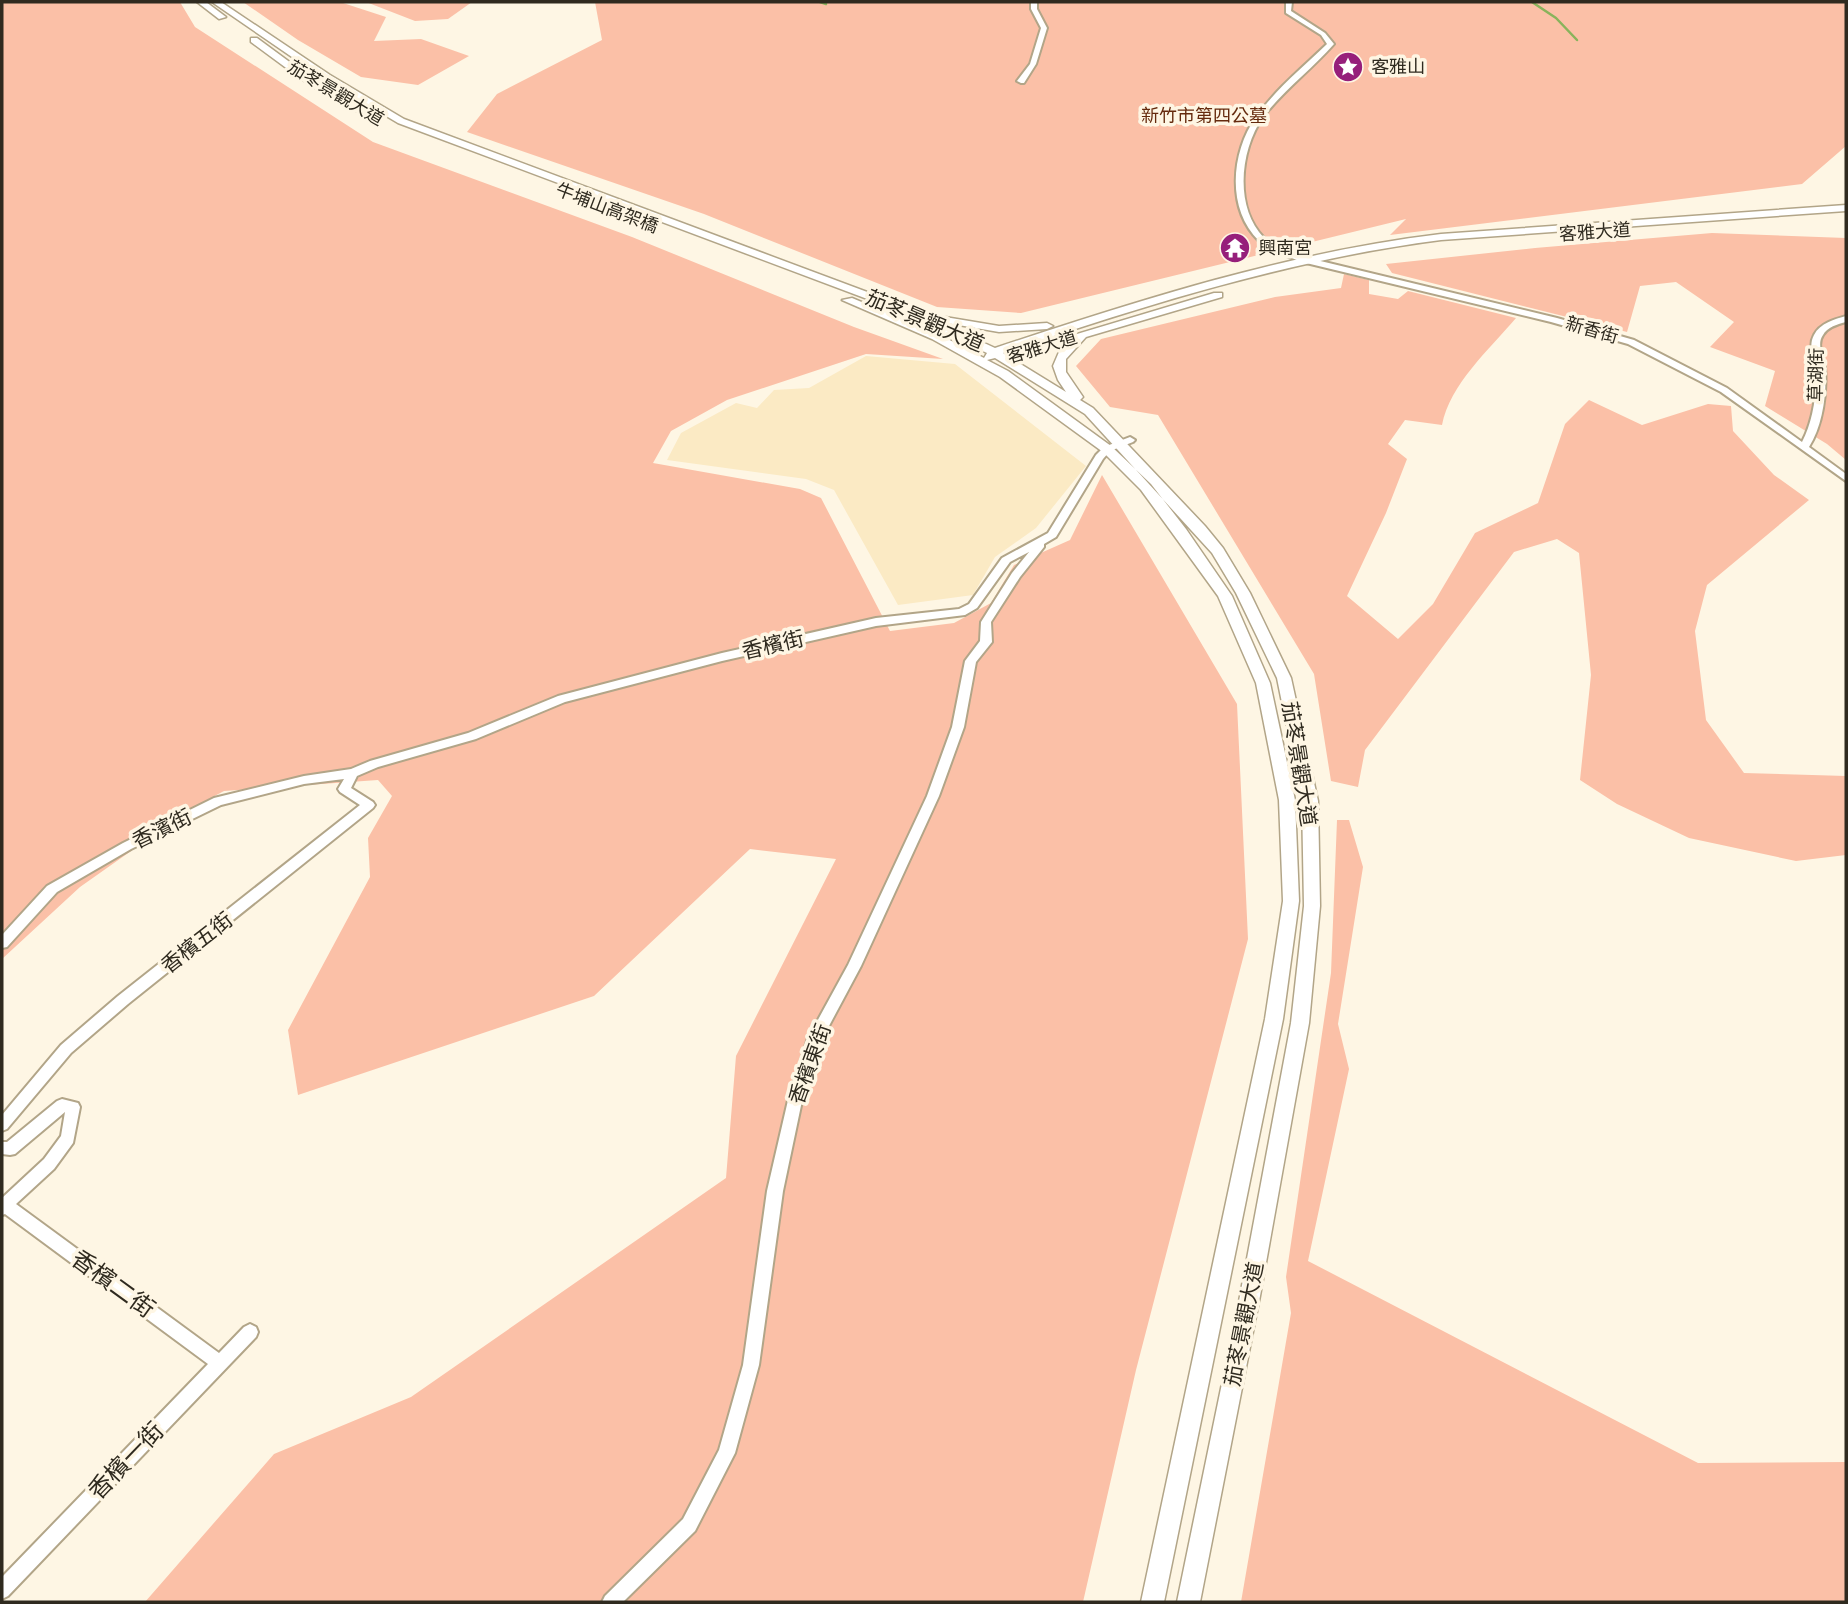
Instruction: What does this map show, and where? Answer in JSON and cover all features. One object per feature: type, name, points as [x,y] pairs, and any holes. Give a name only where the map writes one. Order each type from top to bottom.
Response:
[{"type":"street","name":"茄苳景觀大道","points":[[201,2],[323,89],[401,130],[483,162]]},
{"type":"street","name":"茄苳景觀大道","points":[[216,2],[376,108],[401,121],[494,156]]},
{"type":"street","points":[[1021,80],[1033,64],[1044,28],[1034,9],[1034,2]]},
{"type":"street","name":"新香街","points":[[1289,2],[1288,12],[1323,34],[1331,44],[1267,109],[1245,144],[1241,191],[1244,211],[1252,228],[1263,241],[1305,260],[1554,320],[1631,342],[1724,390],[1846,478]]},
{"type":"street","name":"牛埔山高架橋","points":[[494,156],[734,252]]},
{"type":"street","name":"牛埔山高架橋","points":[[483,162],[734,252]]},
{"type":"street","name":"客雅大道","points":[[983,362],[1006,359],[1085,328],[1305,260],[1376,245],[1441,237],[1846,208]]},
{"type":"street","name":"客雅大道","points":[[983,362],[994,352],[1326,264],[1383,252],[1465,242],[1846,215]]},
{"type":"street","name":"茄苳景觀大道","points":[[734,252],[898,307],[994,352],[1089,411],[1218,551],[1243,593],[1284,678],[1310,801],[1312,906],[1300,1023],[1250,1296],[1189,1602]]},
{"type":"street","name":"茄苳景觀大道","points":[[734,252],[936,337],[1004,374],[1119,444],[1225,596],[1263,683],[1287,800],[1291,901],[1274,1018],[1152,1602]]},
{"type":"street","points":[[898,307],[945,321],[999,329],[1085,328]]},
{"type":"street","name":"草湖街","points":[[1805,446],[1813,435],[1820,365],[1815,350],[1817,335],[1824,328],[1846,318]]},
{"type":"street","points":[[1085,328],[1058,360],[1058,372],[1063,382],[1089,411]]},
{"type":"street","points":[[1052,535],[1099,457],[1119,444]]},
{"type":"street","name":"香檳街","points":[[352,773],[374,764],[472,736],[562,699],[876,622],[961,612],[973,606],[1006,560],[1052,535]]},
{"type":"street","name":"香檳東街","points":[[611,1602],[689,1525],[727,1452],[751,1365],[775,1191],[796,1096],[815,1038],[854,966],[933,796],[958,727],[971,661],[986,642],[986,622],[1024,564],[1052,535]]},
{"type":"street","name":"香濱街","points":[[2,943],[52,889],[127,846],[218,801],[304,780],[352,773]]},
{"type":"street","name":"香檳五街","points":[[2,1125],[66,1049],[369,806],[344,789],[352,773]]},
{"type":"street","points":[[2,1148],[10,1149],[62,1105],[73,1107],[68,1138],[49,1164],[4,1206]]},
{"type":"street","name":"香檳二街","points":[[4,1206],[220,1363]]},
{"type":"street","name":"香檳一街","points":[[2,1590],[250,1332]]},
{"type":"shaded area","points":[[866,356],[955,364],[1086,466],[1036,528],[995,557],[973,595],[898,605],[834,490],[806,479],[667,460],[681,433],[736,403],[757,408],[774,390],[809,388]]},
{"type":"green space","points":[[2,2],[180,2],[195,27],[373,142],[632,237],[854,327],[943,359],[866,354],[727,400],[671,431],[653,463],[800,489],[821,498],[890,631],[954,623],[991,603],[1014,565],[1070,540],[1102,475],[1237,704],[1248,939],[1136,1370],[1083,1602],[145,1602],[274,1454],[411,1397],[726,1178],[736,1056],[836,859],[750,849],[594,996],[298,1095],[288,1030],[370,877],[368,838],[392,796],[378,780],[224,791],[192,808],[80,887],[2,959]]},
{"type":"green space","points":[[243,2],[340,2],[386,17],[374,41],[421,39],[469,56],[418,85],[361,77],[298,40]]},
{"type":"green space","points":[[366,2],[472,2],[448,19],[415,21]]},
{"type":"green space","name":"新竹市第四公墓","points":[[595,2],[1846,2],[1846,146],[1802,184],[1390,235],[1406,219],[1021,313],[937,307],[704,214],[467,132],[497,94],[602,40]]},
{"type":"green space","points":[[1712,233],[1846,238],[1846,460],[1827,444],[1765,406],[1775,371],[1710,347],[1734,322],[1676,282],[1640,286],[1627,332],[1392,273],[1386,264],[1535,248]]},
{"type":"green space","points":[[1344,274],[1369,280],[1369,294],[1398,299],[1408,291],[1516,318],[1483,355],[1453,395],[1442,425],[1405,420],[1388,444],[1407,459],[1386,513],[1347,596],[1398,639],[1433,604],[1475,533],[1538,503],[1565,424],[1589,400],[1642,425],[1708,404],[1731,406],[1733,431],[1774,475],[1809,500],[1707,585],[1695,631],[1706,720],[1744,773],[1846,776],[1846,855],[1796,861],[1689,838],[1617,804],[1580,780],[1591,675],[1579,553],[1557,539],[1514,552],[1365,750],[1358,787],[1331,781],[1314,674],[1158,415],[1110,407],[1076,366],[1101,339],[1275,297],[1341,288]]},
{"type":"green space","points":[[1337,820],[1349,820],[1363,867],[1338,1024],[1349,1069],[1308,1261],[1698,1463],[1846,1462],[1846,1602],[1241,1602],[1291,1313],[1286,1277],[1331,973]]},
{"type":"waterway","points":[[820,2],[826,4]]},
{"type":"waterway","points":[[1532,2],[1556,18],[1577,40]]},
{"type":"place","name":"客雅山","points":[[1348,67]]},
{"type":"place","name":"興南宮","points":[[1235,248]]}]
